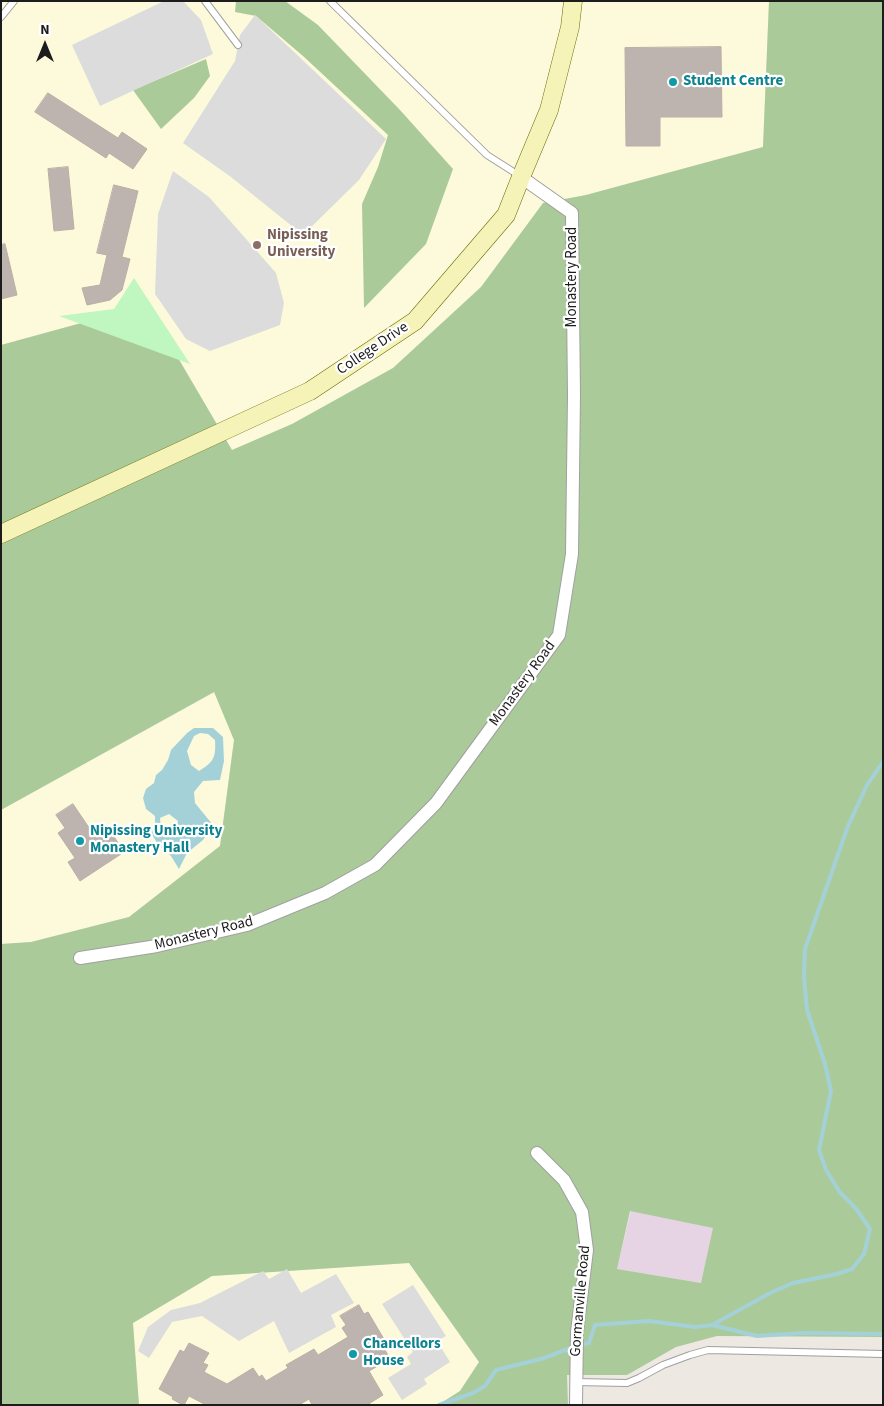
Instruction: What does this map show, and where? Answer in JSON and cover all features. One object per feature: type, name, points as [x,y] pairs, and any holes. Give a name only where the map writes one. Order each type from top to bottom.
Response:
[{"type":"street","name":"College Drive","points":[[1,534],[310,391],[415,321],[506,215],[549,110],[570,27],[573,1]]},
{"type":"street","name":"Monastery Road","points":[[80,958],[157,946],[247,925],[324,893],[375,864],[436,803],[560,635],[572,554],[574,395],[572,213],[521,177]]},
{"type":"street","name":"Gormanville Road","points":[[537,1153],[564,1180],[582,1212],[587,1250],[577,1332],[576,1405]]},
{"type":"lane","points":[[1,17],[14,1]]},
{"type":"lane","points":[[205,1],[238,45]]},
{"type":"lane","points":[[330,1],[487,155],[521,177]]},
{"type":"lane","points":[[575,1382],[627,1383],[663,1365],[708,1350],[883,1354]]},
{"type":"shaded area","name":"Nipissing University","points":[[1,1],[769,1],[763,147],[586,195],[543,204],[481,287],[393,368],[292,424],[232,450],[147,305],[1,345]]},
{"type":"shaded area","points":[[164,1],[183,1],[201,20],[213,54],[100,106],[72,45]]},
{"type":"shaded area","points":[[255,15],[386,139],[359,180],[303,235],[231,177],[183,143],[235,61],[240,35]]},
{"type":"shaded area","points":[[173,171],[209,197],[276,273],[284,303],[280,325],[210,351],[186,339],[155,294],[158,214]]},
{"type":"shaded area","points":[[215,692],[234,740],[220,846],[129,917],[31,942],[1,944],[1,810]]},
{"type":"shaded area","points":[[631,1210],[714,1228],[701,1283],[617,1269]]},
{"type":"shaded area","points":[[409,1263],[479,1362],[460,1391],[438,1405],[139,1405],[133,1323],[212,1276]]},
{"type":"shaded area","points":[[287,1269],[301,1293],[336,1274],[354,1303],[331,1315],[336,1327],[289,1353],[274,1321],[239,1341],[202,1316],[172,1322],[149,1358],[138,1351],[148,1327],[171,1310],[200,1303],[263,1271],[269,1279]]},
{"type":"shaded area","points":[[413,1285],[446,1336],[437,1341],[450,1362],[424,1379],[427,1384],[402,1400],[388,1378],[411,1364],[407,1357],[413,1352],[382,1304]]},
{"type":"green space","points":[[236,1],[285,1],[318,25],[400,110],[453,169],[426,244],[364,308],[362,204],[378,167],[388,135],[303,56],[256,16],[235,12]]},
{"type":"green space","points":[[769,1],[883,1],[883,1337],[717,1336],[676,1347],[627,1375],[567,1375],[568,1405],[438,1405],[460,1391],[479,1362],[409,1263],[212,1276],[133,1323],[139,1405],[1,1405],[1,944],[31,942],[129,917],[220,846],[234,740],[214,692],[1,810],[1,345],[147,305],[232,450],[292,424],[393,368],[481,287],[543,203],[586,195],[763,147]],"holes":[[[630,1211],[713,1228],[701,1283],[617,1269]]]},
{"type":"green space","points":[[206,59],[210,76],[194,98],[161,129],[133,90]]},
{"type":"green space","points":[[134,278],[190,364],[59,316],[114,309]]},
{"type":"water","points":[[194,728],[213,728],[223,737],[224,761],[220,780],[203,781],[194,792],[195,803],[213,825],[203,840],[187,853],[179,869],[171,856],[159,846],[151,833],[155,824],[155,816],[146,809],[143,798],[146,789],[154,783],[156,775],[162,770],[168,760],[171,750]],"holes":[[[200,733],[208,734],[215,740],[215,746],[213,759],[199,771],[191,765],[187,751],[194,736]],[[169,814],[178,821],[176,831],[171,836],[161,828],[160,818]]]},
{"type":"building","name":"Student Centre","points":[[721,47],[722,117],[660,117],[660,146],[626,146],[625,48]]},
{"type":"building","points":[[48,93],[118,138],[122,132],[147,149],[133,169],[109,153],[106,158],[35,112]]},
{"type":"building","points":[[68,167],[74,229],[54,231],[48,169]]},
{"type":"building","points":[[114,185],[138,191],[122,257],[130,259],[122,290],[110,300],[87,305],[82,288],[100,285],[107,255],[97,253]]},
{"type":"building","points":[[5,244],[17,295],[1,299],[1,245]]},
{"type":"building","name":"Nipissing University Monastery Hall","points":[[73,804],[96,838],[109,829],[124,852],[80,881],[68,862],[75,858],[58,833],[65,828],[56,815]]},
{"type":"building","name":"Chancellors House","points":[[359,1305],[364,1314],[368,1312],[388,1346],[384,1348],[390,1359],[369,1371],[383,1395],[367,1405],[312,1405],[309,1399],[299,1405],[206,1405],[189,1396],[183,1405],[159,1389],[180,1350],[184,1352],[189,1343],[209,1353],[203,1363],[208,1365],[204,1372],[227,1384],[253,1368],[259,1377],[262,1375],[266,1381],[288,1368],[286,1365],[314,1349],[318,1355],[348,1337],[342,1328],[346,1325],[340,1316]]},
{"type":"waterway","points":[[580,1345],[589,1343],[595,1325],[649,1321],[695,1327],[712,1325],[770,1293],[793,1283],[852,1269],[864,1254],[870,1229],[857,1210],[839,1191],[826,1170],[819,1150],[831,1091],[825,1064],[807,1010],[804,977],[805,949],[848,826],[867,785],[883,762]]},
{"type":"waterway","points":[[712,1325],[757,1336],[803,1333],[883,1334]]},
{"type":"waterway","points":[[439,1405],[473,1393],[485,1386],[496,1370],[541,1359],[574,1347]]},
{"type":"place","name":"Student Centre","points":[[673,82]]},
{"type":"place","name":"Nipissing University","points":[[257,245]]},
{"type":"place","name":"Nipissing University Monastery Hall","points":[[80,841]]},
{"type":"place","name":"Chancellors House","points":[[353,1354]]}]
